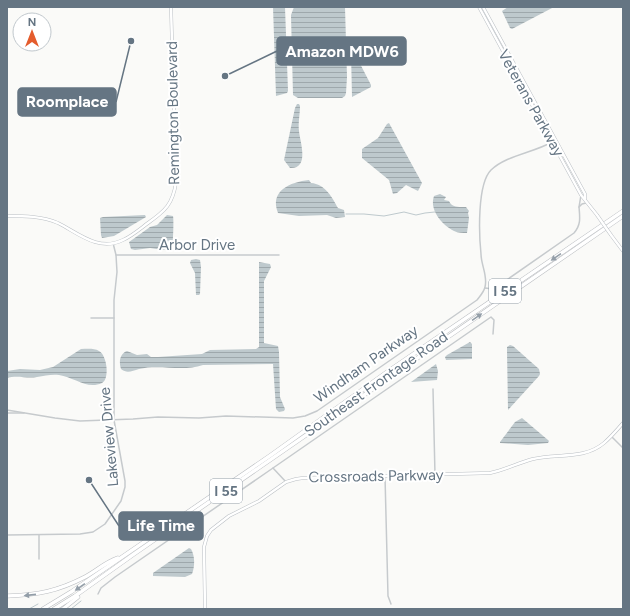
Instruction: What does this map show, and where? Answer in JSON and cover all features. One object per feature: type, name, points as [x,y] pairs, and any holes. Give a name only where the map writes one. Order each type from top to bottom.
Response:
[{"type":"highway","name":"I 55","points":[[43,609],[71,592],[228,485],[393,368],[623,211]]},
{"type":"highway","name":"I 55","points":[[54,609],[75,596],[623,216]]},
{"type":"highway","points":[[63,609],[84,591],[134,554]]},
{"type":"highway","points":[[7,596],[30,596],[63,587],[86,576],[114,559],[123,556]]},
{"type":"street","name":"Remington Boulevard","points":[[7,216],[42,218],[58,224],[95,243],[113,243],[129,236],[167,208],[174,193],[176,182],[171,7]]},
{"type":"street","name":"Veterans Parkway","points":[[478,7],[581,195],[585,198]]},
{"type":"street","name":"Veterans Parkway","points":[[483,7],[585,194],[585,198],[623,250]]},
{"type":"street","points":[[552,142],[542,148],[506,161],[497,166],[486,176],[482,191],[480,220],[480,255],[486,278],[485,288],[493,288],[498,286],[574,233],[579,228],[579,207],[581,195]]},
{"type":"street","points":[[579,207],[582,204],[588,203]]},
{"type":"street","name":"Lakeview Drive","points":[[7,535],[80,534],[93,532],[105,524],[121,501],[125,481],[114,420],[114,318],[117,281],[116,255],[113,243]]},
{"type":"street","name":"Arbor Drive","points":[[116,255],[279,255]]},
{"type":"street","name":"Windham Parkway","points":[[7,410],[68,420],[114,420],[158,416],[191,418],[249,416],[282,418],[304,416],[317,411],[328,404],[477,300],[485,288]]},
{"type":"street","name":"Southeast Frontage Road","points":[[272,468],[491,317],[494,320],[493,334]]},
{"type":"street","points":[[91,318],[114,318]]},
{"type":"street","points":[[433,389],[435,475]]},
{"type":"street","points":[[7,413],[26,413]]},
{"type":"street","name":"Crossroads Parkway","points":[[205,609],[204,547],[207,536],[215,526],[234,513],[259,501],[286,482],[296,478],[490,474],[534,459],[583,454],[603,444],[623,423]]},
{"type":"street","points":[[611,436],[623,448]]},
{"type":"street","points":[[98,594],[101,588],[115,577],[272,468],[286,482]]},
{"type":"street","points":[[385,476],[388,596],[391,604]]},
{"type":"street","points":[[39,534],[39,559]]},
{"type":"shaded area","points":[[273,7],[285,7],[288,91],[287,93],[276,96]]},
{"type":"shaded area","points":[[294,7],[345,7],[347,77],[346,93],[342,98],[298,98],[293,95],[291,15]]},
{"type":"shaded area","points":[[508,7],[554,7],[512,29],[510,28],[502,11]]},
{"type":"shaded area","points":[[351,52],[354,52],[371,85],[371,87],[352,97]]},
{"type":"shaded area","points":[[297,104],[300,106],[299,128],[302,160],[296,167],[290,168],[284,160]]},
{"type":"shaded area","points":[[389,123],[422,183],[418,191],[406,185],[397,193],[393,194],[389,180],[362,158],[362,149],[378,138]]},
{"type":"shaded area","points":[[309,180],[311,183],[324,188],[328,192],[338,208],[344,210],[345,217],[336,218],[327,215],[299,216],[278,213],[276,199],[279,193],[288,186]]},
{"type":"shaded area","points":[[440,194],[446,197],[444,200],[449,201],[452,205],[456,207],[466,207],[469,211],[467,233],[459,233],[454,231],[441,221],[433,207],[434,196]]},
{"type":"shaded area","points":[[145,215],[146,217],[114,236],[102,238],[100,218]]},
{"type":"shaded area","points":[[167,215],[173,216],[172,248],[163,250],[150,248],[135,250],[131,249],[129,242],[150,227],[157,225]]},
{"type":"shaded area","points":[[191,260],[200,260],[201,267],[199,295],[196,295],[195,273],[190,263]]},
{"type":"shaded area","points":[[259,262],[270,264],[271,267],[264,281],[264,343],[278,346],[280,397],[285,409],[284,411],[279,412],[276,409],[273,364],[203,365],[187,368],[155,367],[127,372],[121,369],[121,356],[127,351],[137,355],[147,354],[151,357],[158,357],[202,354],[210,350],[256,349],[259,347]]},
{"type":"shaded area","points":[[470,342],[472,344],[472,359],[446,360],[445,357],[447,355]]},
{"type":"shaded area","points":[[510,345],[539,369],[540,374],[508,410],[507,347]]},
{"type":"shaded area","points":[[81,349],[95,349],[102,353],[106,362],[107,372],[102,383],[91,385],[65,376],[56,375],[7,378],[7,371],[20,369],[40,370],[53,367]]},
{"type":"shaded area","points":[[436,364],[438,371],[437,380],[411,382]]},
{"type":"shaded area","points":[[522,418],[548,440],[548,443],[528,445],[500,443],[515,422]]},
{"type":"shaded area","points":[[189,548],[191,549],[194,558],[192,574],[185,577],[153,576],[153,573]]},
{"type":"waterway","points":[[346,214],[384,216],[404,212],[416,215],[435,212]]},
{"type":"waterway","points":[[71,609],[81,601]]},
{"type":"waterway","points":[[29,609],[38,604]]},
{"type":"place","name":"Roomplace","points":[[131,41]]},
{"type":"place","name":"Amazon MDW6","points":[[225,76]]},
{"type":"place","name":"Life Time","points":[[89,480]]}]
